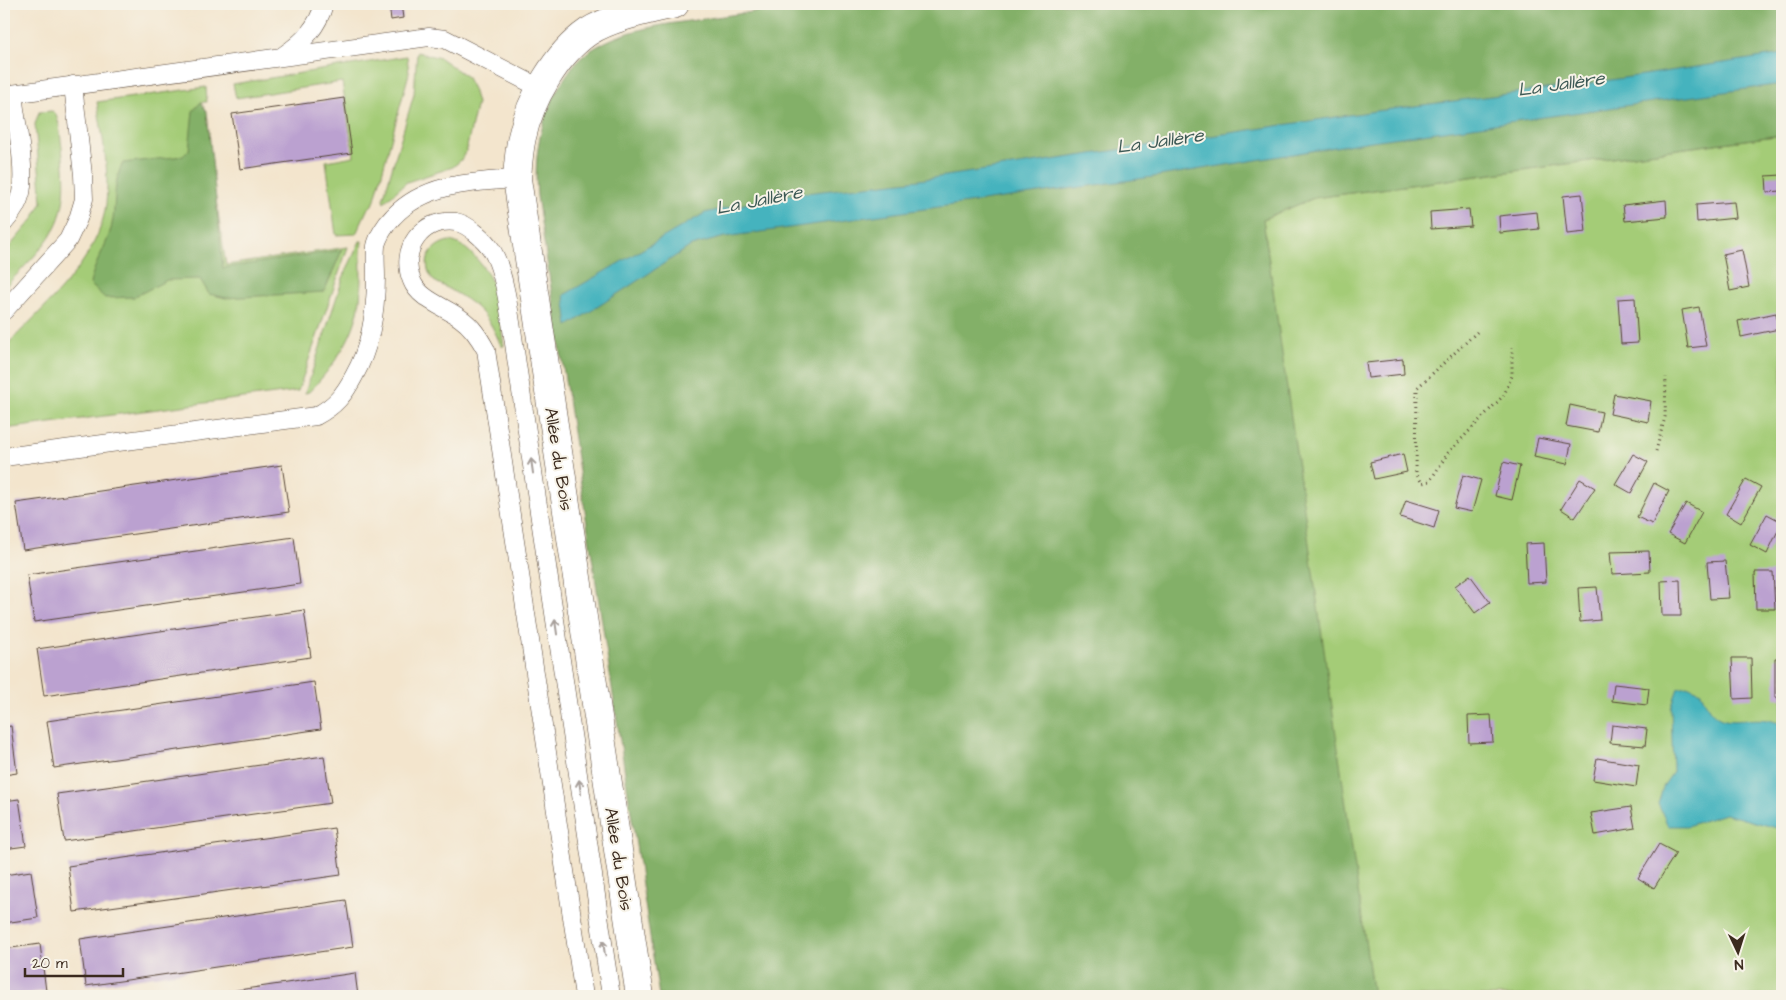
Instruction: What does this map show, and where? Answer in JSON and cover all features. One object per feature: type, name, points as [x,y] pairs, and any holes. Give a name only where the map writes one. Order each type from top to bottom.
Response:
[{"type":"street","name":"Allée du Bois","points":[[640,996],[517,179],[522,136],[540,88],[551,70],[588,32],[633,14],[675,4]]},
{"type":"lane","points":[[282,57],[304,41],[322,12],[324,4]]},
{"type":"lane","points":[[4,223],[15,208],[21,193],[22,178],[8,95],[429,37],[445,39],[540,88]]},
{"type":"lane","points":[[4,311],[68,240],[78,219],[84,199],[73,86]]},
{"type":"lane","points":[[4,457],[316,416],[330,409],[342,397],[362,362],[374,316],[376,245],[386,224],[405,205],[429,192],[462,183],[517,179]]},
{"type":"lane","points":[[584,996],[486,350],[475,331],[461,318],[425,296],[412,283],[408,266],[408,250],[418,234],[438,223],[458,222],[477,234],[492,250],[502,274],[611,996]]},
{"type":"path","points":[[1477,332],[1418,388],[1416,473],[1422,483],[1430,481],[1448,453],[1504,395],[1512,376],[1512,347]]},
{"type":"path","points":[[1656,452],[1664,417],[1666,377]]},
{"type":"green space","points":[[810,4],[1782,4],[1782,135],[1314,198],[1263,219],[1373,996],[659,996],[537,196],[537,153],[542,127],[559,87],[575,64],[596,47],[612,39],[646,28]]},
{"type":"green space","points":[[417,52],[440,58],[466,76],[473,89],[477,103],[466,151],[461,160],[453,167],[407,182],[384,202],[383,199],[414,94]]},
{"type":"green space","points":[[407,56],[409,73],[374,203],[367,210],[356,234],[336,235],[326,161],[354,156],[342,82],[236,98],[233,84]]},
{"type":"green space","points":[[206,87],[207,102],[201,102],[226,265],[348,247],[298,391],[4,429],[4,348],[67,283],[81,265],[101,225],[106,204],[107,179],[97,102]]},
{"type":"green space","points":[[201,102],[207,112],[223,268],[342,250],[324,292],[226,298],[209,294],[200,279],[167,280],[134,297],[105,298],[90,284],[111,228],[116,183],[123,163],[183,156],[189,150],[193,111]]},
{"type":"green space","points":[[52,111],[56,114],[59,124],[64,168],[61,212],[52,233],[45,243],[4,288],[4,253],[33,219],[42,202],[35,124],[39,112]]},
{"type":"green space","points":[[1782,135],[1782,996],[1370,996],[1263,219],[1314,198]]},
{"type":"green space","points":[[360,241],[362,241],[361,290],[359,307],[352,331],[333,364],[309,392],[305,393],[343,278]]},
{"type":"green space","points":[[449,241],[457,243],[472,254],[490,278],[497,300],[504,346],[501,346],[489,322],[475,306],[434,281],[430,275],[427,262],[429,256],[436,247]]},
{"type":"water","points":[[1782,54],[1782,84],[1372,141],[1153,177],[725,237],[691,246],[568,326],[564,295],[705,213],[779,196],[919,180],[1369,112],[1584,84]]},
{"type":"water","points":[[1687,686],[1701,692],[1708,707],[1716,716],[1725,720],[1756,719],[1781,724],[1782,824],[1777,828],[1725,814],[1687,826],[1668,826],[1658,804],[1664,785],[1673,772],[1671,708],[1678,688]]},
{"type":"building","points":[[389,4],[401,4],[403,18],[391,20]]},
{"type":"building","points":[[344,98],[352,153],[240,169],[232,114]]},
{"type":"building","points":[[1782,175],[1782,191],[1767,192],[1766,176]]},
{"type":"building","points":[[1582,194],[1586,232],[1567,234],[1563,196]]},
{"type":"building","points":[[1666,200],[1667,217],[1625,221],[1623,205]]},
{"type":"building","points":[[1734,202],[1736,218],[1697,222],[1696,205]]},
{"type":"building","points":[[1469,209],[1471,226],[1431,229],[1430,212]]},
{"type":"building","points":[[1537,212],[1539,229],[1500,233],[1499,216]]},
{"type":"building","points":[[1742,250],[1749,287],[1730,291],[1723,254]]},
{"type":"building","points":[[1635,298],[1638,343],[1621,344],[1618,299]]},
{"type":"building","points":[[1699,307],[1706,346],[1688,348],[1682,310]]},
{"type":"building","points":[[1776,313],[1779,329],[1741,337],[1738,321]]},
{"type":"building","points":[[1403,359],[1404,374],[1368,378],[1366,363]]},
{"type":"building","points":[[1614,394],[1651,401],[1648,422],[1610,414]]},
{"type":"building","points":[[1570,405],[1602,412],[1598,432],[1566,426]]},
{"type":"building","points":[[1538,438],[1571,444],[1567,464],[1534,457]]},
{"type":"building","points":[[1403,454],[1407,472],[1374,479],[1370,462]]},
{"type":"building","points":[[1633,454],[1648,462],[1631,493],[1615,484]]},
{"type":"building","points":[[1503,462],[1520,466],[1512,500],[1495,496]]},
{"type":"building","points":[[282,465],[289,512],[23,550],[16,503]]},
{"type":"building","points":[[1463,475],[1481,480],[1472,512],[1454,508]]},
{"type":"building","points":[[1580,479],[1595,488],[1575,518],[1561,509]]},
{"type":"building","points":[[1746,479],[1761,487],[1741,523],[1726,514]]},
{"type":"building","points":[[1654,483],[1669,491],[1652,524],[1637,517]]},
{"type":"building","points":[[1406,500],[1439,510],[1434,528],[1400,517]]},
{"type":"building","points":[[1686,503],[1702,512],[1685,543],[1668,534]]},
{"type":"building","points":[[1767,514],[1782,522],[1767,554],[1750,545]]},
{"type":"building","points":[[294,537],[300,584],[34,622],[27,575]]},
{"type":"building","points":[[1544,543],[1546,582],[1527,583],[1525,544]]},
{"type":"building","points":[[1649,551],[1650,572],[1612,574],[1610,552]]},
{"type":"building","points":[[1725,561],[1729,598],[1710,599],[1707,562]]},
{"type":"building","points":[[1755,572],[1773,572],[1775,609],[1756,609]]},
{"type":"building","points":[[1470,575],[1490,602],[1475,613],[1455,586]]},
{"type":"building","points":[[1680,580],[1681,616],[1662,616],[1661,581]]},
{"type":"building","points":[[1597,587],[1600,620],[1580,622],[1578,588]]},
{"type":"building","points":[[304,610],[311,657],[44,696],[37,649]]},
{"type":"building","points":[[1732,658],[1751,658],[1752,698],[1734,699]]},
{"type":"building","points":[[1775,658],[1782,658],[1782,699],[1775,698]]},
{"type":"building","points":[[314,682],[321,729],[54,768],[47,721]]},
{"type":"building","points":[[1614,684],[1649,688],[1647,705],[1612,701]]},
{"type":"building","points":[[1491,715],[1493,742],[1469,743],[1468,716]]},
{"type":"building","points":[[1612,725],[1647,729],[1645,746],[1610,743]]},
{"type":"building","points":[[11,726],[17,773],[4,775],[4,727]]},
{"type":"building","points":[[324,756],[331,803],[64,841],[57,794]]},
{"type":"building","points":[[1597,758],[1639,765],[1636,787],[1593,780]]},
{"type":"building","points":[[19,799],[26,846],[4,849],[4,801]]},
{"type":"building","points":[[1631,807],[1635,828],[1595,835],[1591,813]]},
{"type":"building","points":[[334,828],[341,875],[74,912],[68,866]]},
{"type":"building","points":[[1659,844],[1676,853],[1654,888],[1638,878]]},
{"type":"building","points":[[31,871],[38,918],[4,923],[4,875]]},
{"type":"building","points":[[346,900],[353,947],[86,986],[80,939]]},
{"type":"building","points":[[40,944],[46,991],[4,996],[4,949]]},
{"type":"building","points":[[355,973],[358,996],[204,996],[204,995]]},
{"type":"water label","name":"La Jallère","points":[[1561,83]]},
{"type":"water label","name":"La Jallère","points":[[1160,140]]},
{"type":"water label","name":"La Jallère","points":[[759,199]]}]
